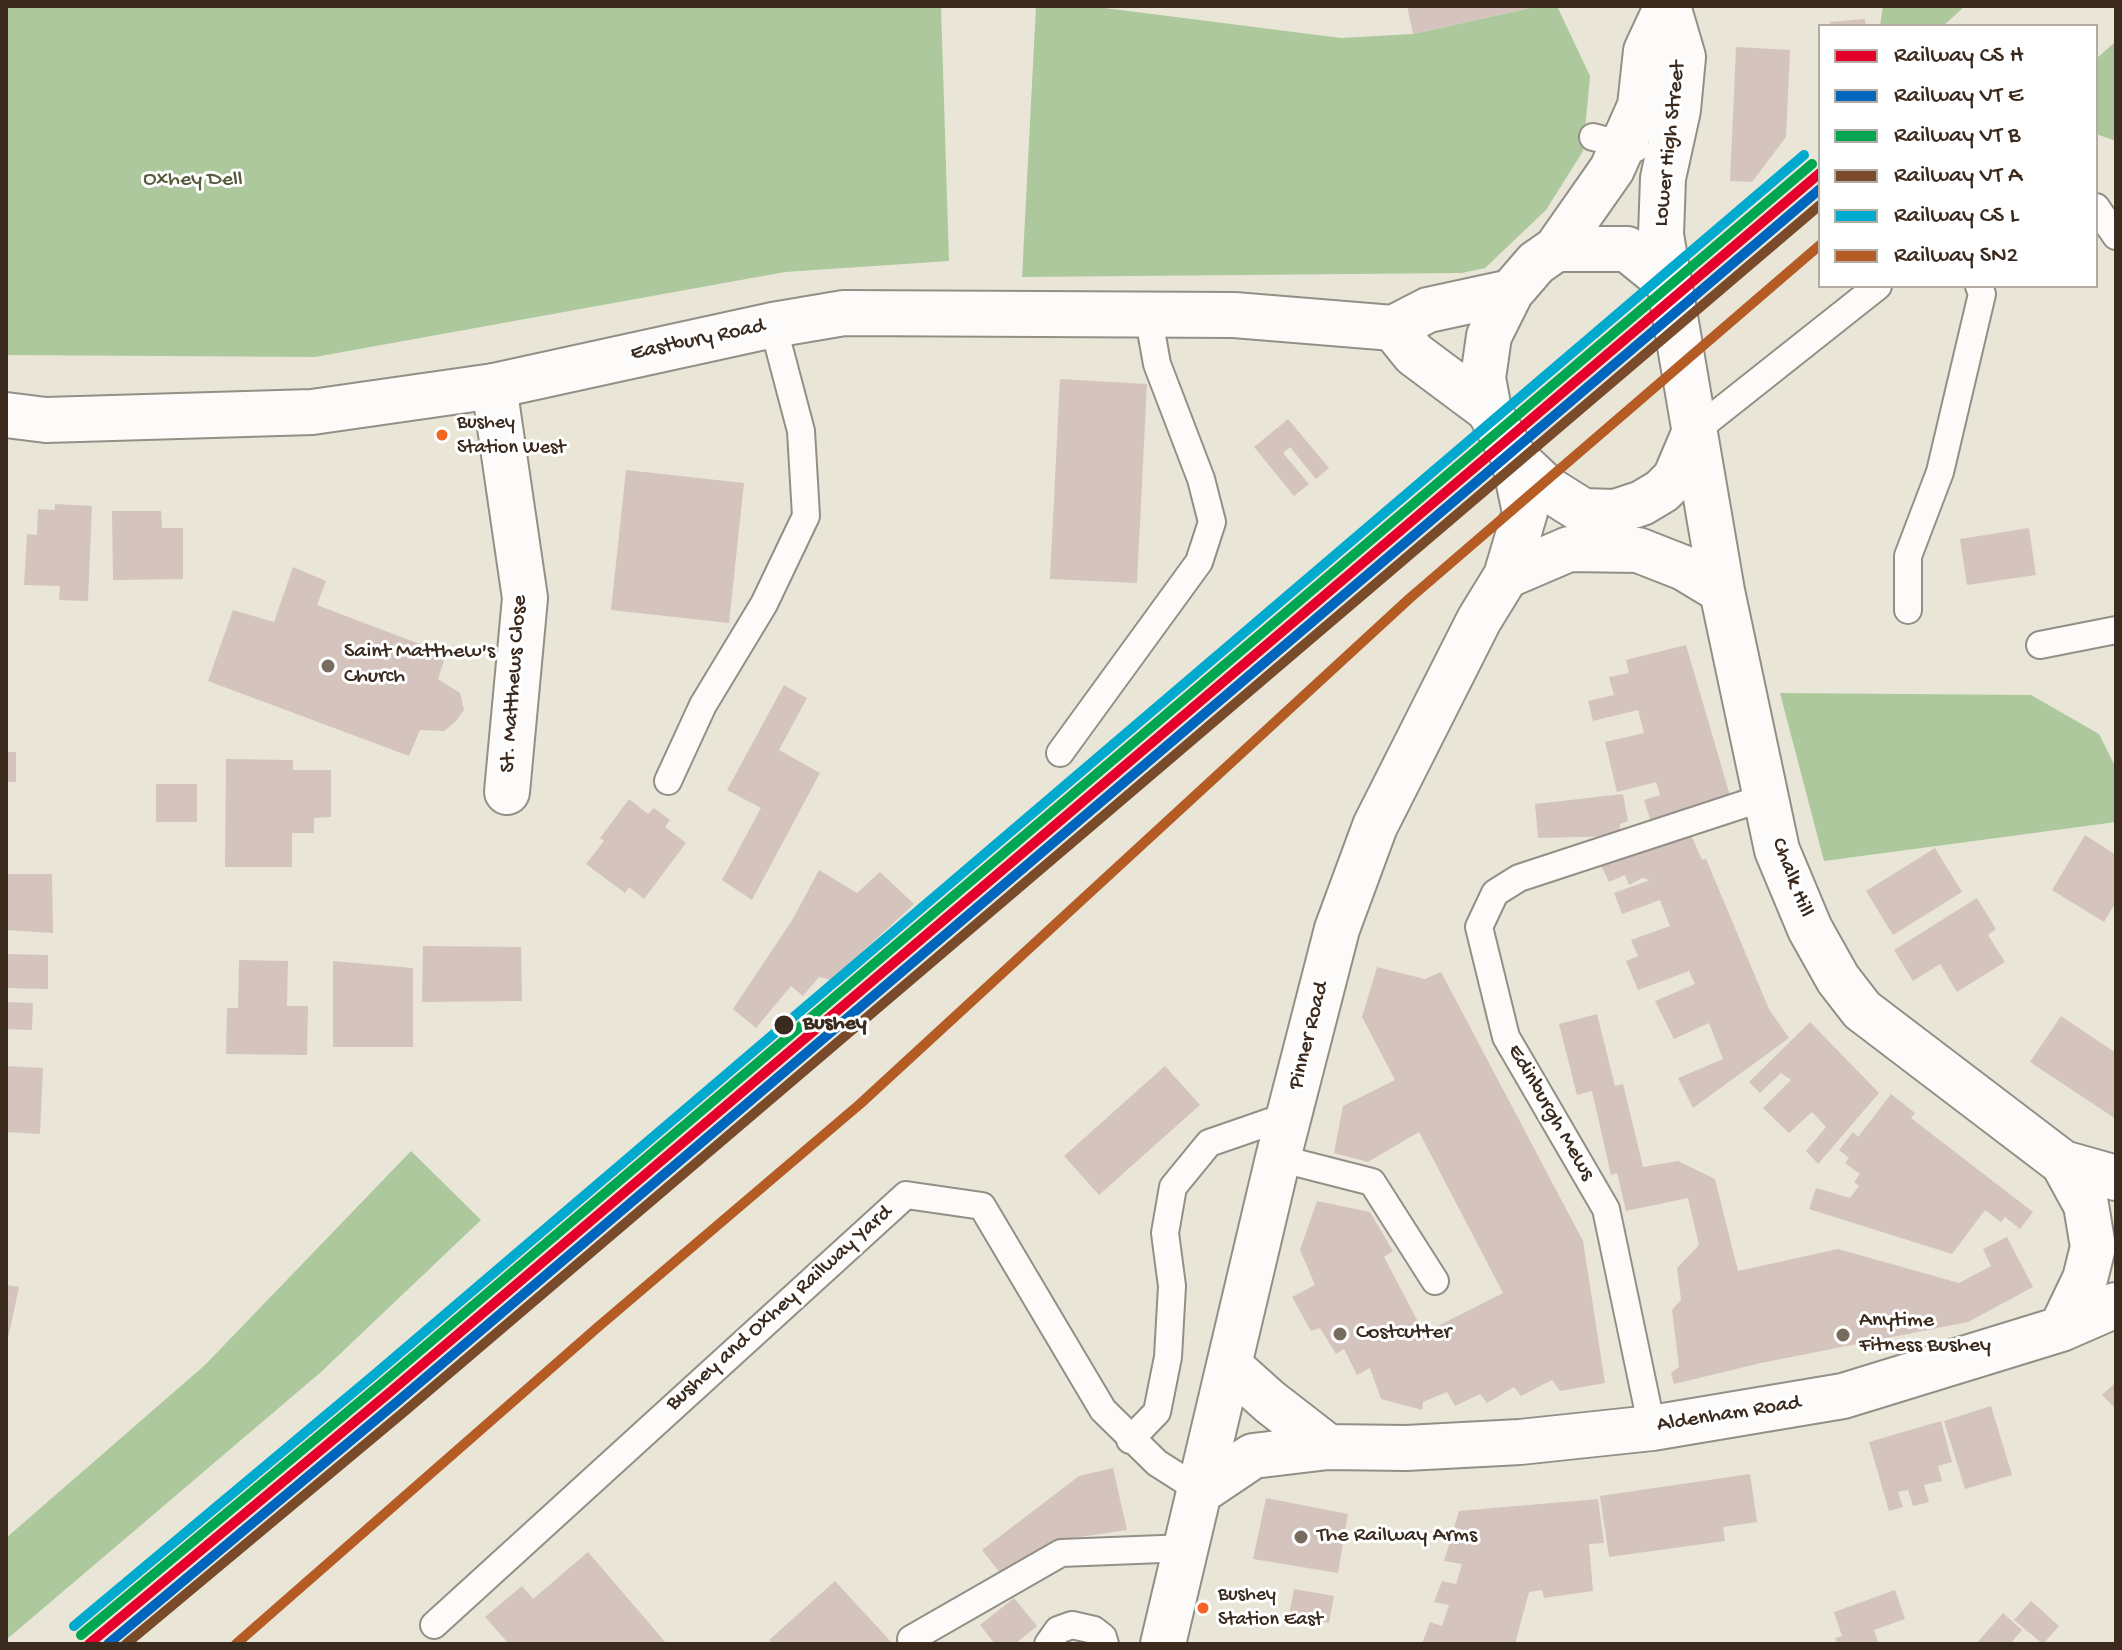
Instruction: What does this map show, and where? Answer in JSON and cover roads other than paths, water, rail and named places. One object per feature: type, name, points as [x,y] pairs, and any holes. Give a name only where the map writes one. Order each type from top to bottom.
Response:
[{"type":"main road","name":"Lower High Street","points":[[1556,249],[1612,169],[1608,141],[1640,106],[1646,51],[1667,6]]},
{"type":"main road","name":"Lower High Street","points":[[1667,6],[1683,57],[1678,110],[1663,178],[1661,235],[1669,283]]},
{"type":"main road","points":[[1556,249],[1627,249],[1669,283],[1695,431],[1675,478],[1662,491],[1642,503],[1615,512],[1583,511],[1548,489],[1513,456],[1489,410],[1483,378],[1489,336],[1511,292],[1536,263],[1556,249]]},
{"type":"main road","points":[[1489,410],[1414,354],[1393,328],[1428,310],[1511,292]]},
{"type":"main road","name":"Eastbury Road","points":[[6,415],[46,420],[312,412],[494,386],[773,325],[873,311],[1234,315],[1393,328]]},
{"type":"main road","name":"St. Matthews Close","points":[[494,386],[525,598],[507,792]]},
{"type":"main road","name":"Chalk Hill","points":[[1695,431],[1722,591],[1777,850],[1810,929],[1838,979],[1862,1010],[2063,1163],[2116,1178]]},
{"type":"main road","name":"Pinner Road","points":[[1163,1644],[1278,1158],[1337,929],[1375,826],[1479,620],[1506,576],[1525,512],[1513,456]]},
{"type":"main road","points":[[1506,576],[1569,549],[1638,550],[1684,568],[1722,591]]},
{"type":"main road","points":[[2061,1329],[2092,1260],[2092,1223],[2063,1163]]},
{"type":"main road","name":"Aldenham Road","points":[[1201,1491],[1253,1456],[1328,1447],[1520,1442],[1652,1428],[1843,1396],[2061,1329],[2116,1305]]},
{"type":"main road","points":[[1231,1367],[1328,1447]]},
{"type":"lane","points":[[1608,141],[1668,156]]},
{"type":"lane","points":[[2098,210],[2116,236]]},
{"type":"lane","points":[[1695,431],[1875,288]]},
{"type":"lane","points":[[1908,610],[1908,556],[1940,472],[1982,294],[1980,288]]},
{"type":"lane","points":[[1060,753],[1199,562],[1212,522],[1201,479],[1157,364],[1148,314]]},
{"type":"lane","points":[[668,781],[703,705],[764,604],[806,516],[801,431],[773,325]]},
{"type":"lane","points":[[2040,645],[2116,630]]},
{"type":"lane","name":"Edinburgh Mews","points":[[1652,1428],[1606,1209],[1506,1037],[1479,927],[1495,893],[1519,878],[1766,797]]},
{"type":"lane","points":[[1130,1440],[1157,1412],[1168,1357],[1172,1286],[1165,1233],[1173,1187],[1209,1143],[1290,1115]]},
{"type":"lane","points":[[1278,1158],[1372,1182],[1435,1281]]},
{"type":"lane","name":"Bushey and Oxhey Railway Yard","points":[[434,1625],[906,1195],[982,1206],[1103,1410],[1130,1440],[1157,1463],[1201,1491]]},
{"type":"lane","points":[[911,1639],[1061,1553],[1187,1548]]},
{"type":"lane","points":[[1048,1644],[1058,1630],[1072,1625],[1094,1630],[1103,1637],[1105,1644]]},
{"type":"rail line","name":"SN2","points":[[236,1644],[598,1327],[860,1104],[1410,598],[1818,247]]},
{"type":"place","name":"Bushey Station West","points":[[442,435]]},
{"type":"place","name":"Saint Matthew's Church","points":[[328,666]]},
{"type":"place","name":"Bushey","points":[[784,1025]]},
{"type":"place","name":"Costcutter","points":[[1340,1334]]},
{"type":"place","name":"Anytime Fitness Bushey","points":[[1843,1335]]},
{"type":"place","name":"The Railway Arms","points":[[1301,1537]]},
{"type":"place","name":"Bushey Station East","points":[[1203,1608]]},
{"type":"park label","name":"Oxhey Dell","points":[[193,181]]}]
